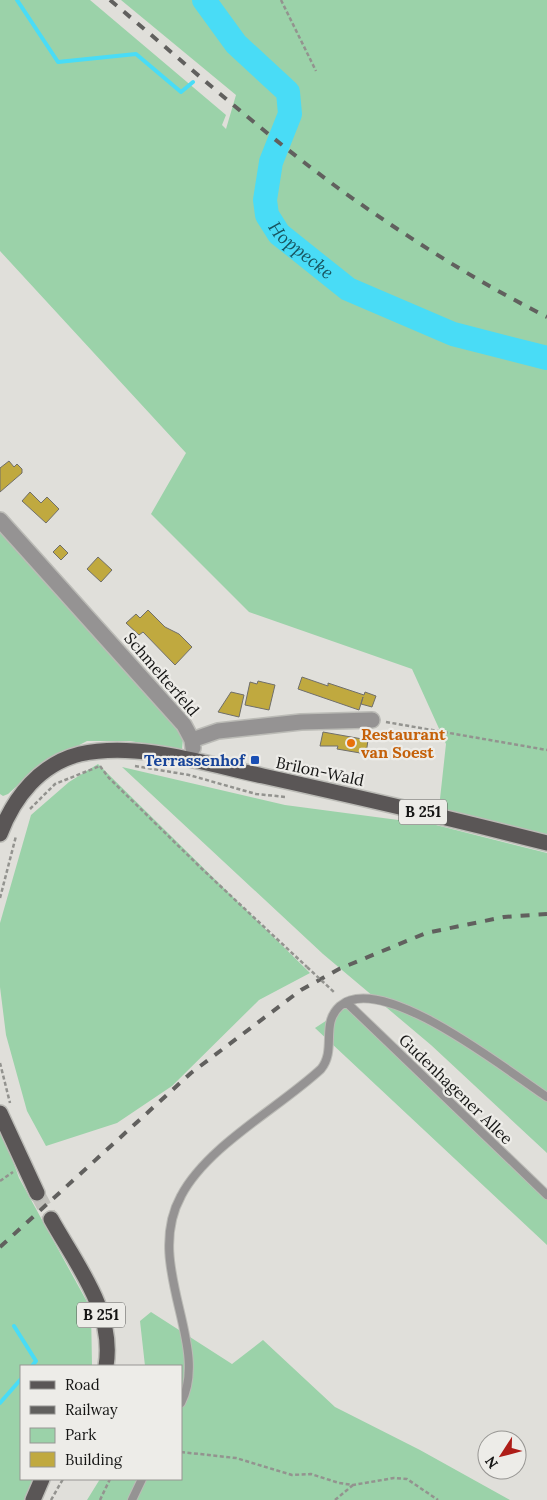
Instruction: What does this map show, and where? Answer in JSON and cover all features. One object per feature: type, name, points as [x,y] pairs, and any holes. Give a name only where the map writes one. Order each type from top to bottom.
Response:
[{"type":"main road","name":"Brilon-Wald","points":[[0,834],[15,802],[36,777],[60,762],[98,759],[131,751],[194,762],[373,800],[547,843]]},
{"type":"main road","points":[[0,1113],[36,1193]]},
{"type":"main road","name":"B 251","points":[[51,1219],[79,1267],[100,1310],[107,1341],[106,1365]]},
{"type":"main road","points":[[33,1500],[42,1480]]},
{"type":"street","name":"Schmelterfeld","points":[[0,520],[154,690],[184,725],[192,744],[218,731],[301,722],[372,720]]},
{"type":"lane","points":[[182,1400],[187,1384],[188,1369],[186,1347],[169,1266],[168,1241],[180,1196],[208,1160],[321,1069],[329,1055],[330,1021],[334,1013],[346,1002],[366,998],[402,1006],[547,1097]]},
{"type":"lane","name":"Gudenhagener Allee","points":[[346,1002],[547,1195]]},
{"type":"lane","points":[[132,1500],[142,1480]]},
{"type":"path","points":[[280,0],[316,71]]},
{"type":"path","points":[[372,720],[547,750]]},
{"type":"path","points":[[98,759],[109,765]]},
{"type":"path","points":[[26,815],[44,793],[55,784],[98,759]]},
{"type":"path","points":[[98,759],[109,778],[200,868],[336,993]]},
{"type":"path","points":[[131,766],[189,775],[256,794],[289,797]]},
{"type":"path","points":[[0,898],[16,833]]},
{"type":"path","points":[[182,1452],[236,1458],[292,1475],[312,1474],[339,1483],[353,1485],[394,1478],[407,1479],[438,1500]]},
{"type":"path","points":[[51,1500],[62,1480]]},
{"type":"path","points":[[100,1500],[110,1480]]},
{"type":"path","points":[[335,1500],[353,1485]]},
{"type":"green space","points":[[0,0],[90,0],[226,115],[222,125],[226,129],[236,95],[121,0],[547,0],[547,836],[439,808],[446,744],[412,669],[249,612],[151,514],[186,453],[0,251]]},
{"type":"green space","points":[[0,528],[120,654],[183,738],[182,750],[130,741],[87,741],[39,766],[8,794],[3,796],[0,794]]},
{"type":"green space","points":[[98,764],[310,973],[259,1000],[172,1086],[117,1123],[46,1146],[27,1111],[6,1035],[0,987],[0,923],[31,815],[69,782]]},
{"type":"green space","points":[[122,767],[285,805],[436,825],[547,853],[547,1153],[431,1045],[323,954]]},
{"type":"green space","points":[[347,1007],[547,1193],[547,1245],[315,1028]]},
{"type":"green space","points":[[0,1125],[19,1178],[91,1309],[92,1365],[20,1365],[20,1480],[45,1480],[35,1500],[0,1500]]},
{"type":"green space","points":[[151,1312],[232,1364],[263,1340],[335,1407],[420,1450],[510,1500],[87,1500],[99,1480],[182,1480],[182,1365],[145,1365],[140,1321]]},
{"type":"building","points":[[9,461],[14,467],[17,464],[22,469],[22,473],[0,492],[0,468]]},
{"type":"building","points":[[30,492],[41,503],[47,497],[59,509],[46,523],[22,501]]},
{"type":"building","points":[[60,545],[68,553],[61,560],[53,552]]},
{"type":"building","points":[[98,557],[112,570],[101,582],[87,569]]},
{"type":"building","points":[[148,610],[165,627],[179,634],[192,647],[175,665],[143,632],[139,635],[126,623],[136,614],[140,618]]},
{"type":"building","points":[[302,677],[328,686],[328,683],[364,695],[365,692],[376,696],[372,707],[361,704],[363,697],[359,710],[298,689]]},
{"type":"building","points":[[258,681],[275,685],[269,710],[245,705],[250,682],[257,684]]},
{"type":"building","points":[[231,692],[244,695],[239,717],[218,712]]},
{"type":"building","points":[[323,732],[368,740],[366,754],[337,749],[338,746],[320,746]]},
{"type":"waterway","points":[[17,0],[58,62],[136,54],[181,92],[193,82]]},
{"type":"waterway","name":"Hoppecke","points":[[204,0],[236,44],[288,92],[290,114],[271,162],[265,200],[267,215],[279,234],[348,289],[453,334],[547,358]]},
{"type":"waterway","points":[[14,1326],[36,1361],[33,1365]]},
{"type":"waterway","points":[[0,1403],[20,1380]]},
{"type":"tunnel","points":[[37,1193],[51,1219]]},
{"type":"railway","points":[[110,0],[251,120],[338,188],[440,257],[547,317]]},
{"type":"railway","points":[[0,1247],[191,1073],[301,990],[339,969],[426,933],[504,917],[547,914]]},
{"type":"place","name":"Restaurant van Soest","points":[[351,743]]},
{"type":"place","name":"Terrassenhof","points":[[255,760]]}]
